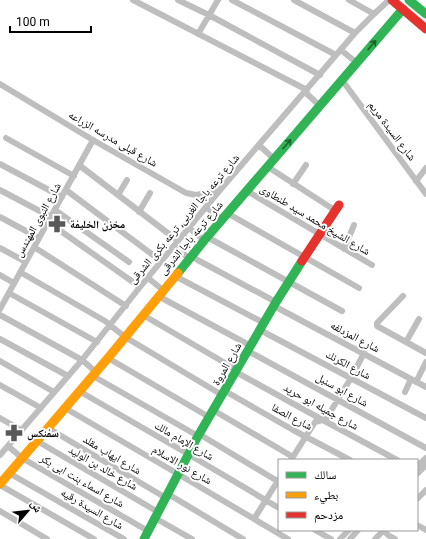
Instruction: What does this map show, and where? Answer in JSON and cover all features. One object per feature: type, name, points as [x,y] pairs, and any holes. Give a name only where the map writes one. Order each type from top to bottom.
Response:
[{"type":"street","points":[[133,0],[306,91],[320,106]]},
{"type":"street","points":[[178,0],[320,75]]},
{"type":"street","points":[[198,34],[218,0]]},
{"type":"street","points":[[232,0],[336,55]]},
{"type":"street","points":[[294,0],[355,33]]},
{"type":"street","points":[[349,0],[374,14]]},
{"type":"street","points":[[391,0],[426,29]]},
{"type":"street","name":"شارع ترعه باجا الغربى, ترعه بكرى الشرقى","points":[[3,450],[82,360],[220,190],[336,55],[374,14],[391,0]]},
{"type":"street","points":[[409,0],[426,14]]},
{"type":"street","name":"شارع ترعه باجا الشرقى","points":[[0,484],[108,358],[206,238],[403,9]]},
{"type":"street","points":[[341,50],[356,63]]},
{"type":"street","name":"شارع السيدة مريم","points":[[342,80],[426,194]]},
{"type":"street","name":"شارع قبلى مدرسه الزراعه","points":[[0,84],[93,140],[186,193],[196,195],[220,190]]},
{"type":"street","points":[[6,138],[74,176]]},
{"type":"street","name":"شارع النبوى المهندس","points":[[1,304],[9,293],[93,140]]},
{"type":"street","points":[[259,145],[274,159]]},
{"type":"street","points":[[0,164],[62,198]]},
{"type":"street","name":"شارع المزدلفه","points":[[79,165],[139,212],[176,244],[186,256],[192,257],[426,387]]},
{"type":"street","points":[[294,184],[306,165]]},
{"type":"street","points":[[268,167],[294,184],[338,208]]},
{"type":"street","points":[[416,181],[426,168]]},
{"type":"street","points":[[118,195],[128,180]]},
{"type":"street","points":[[0,190],[50,219],[140,287]]},
{"type":"street","points":[[66,190],[162,261]]},
{"type":"street","name":"شارع الشيخ محمد سيد طنطاوى","points":[[247,191],[372,265]]},
{"type":"street","points":[[139,212],[150,193]]},
{"type":"street","points":[[206,207],[305,257],[358,288]]},
{"type":"street","name":"شارع المروة","points":[[146,535],[198,435],[289,281],[338,208]]},
{"type":"street","points":[[55,210],[129,262]]},
{"type":"street","points":[[0,217],[39,238]]},
{"type":"street","points":[[344,249],[354,225]]},
{"type":"street","points":[[189,228],[342,311]]},
{"type":"street","points":[[34,247],[126,306]]},
{"type":"street","points":[[0,248],[26,262]]},
{"type":"street","name":"شارع الصفا","points":[[20,272],[105,321],[125,337],[223,393],[348,459]]},
{"type":"street","points":[[0,275],[14,283]]},
{"type":"street","name":"شارع الكرنك","points":[[175,276],[351,378],[426,418]]},
{"type":"street","name":"شارع ابو سنبل","points":[[148,278],[161,294],[338,400],[426,448]]},
{"type":"street","points":[[9,293],[97,342]]},
{"type":"street","points":[[403,296],[377,324],[379,328],[426,353]]},
{"type":"street","points":[[0,315],[82,360],[94,374],[278,480]]},
{"type":"street","name":"شارع جميله ابو حريد","points":[[143,315],[237,371],[396,459]]},
{"type":"street","points":[[406,342],[419,319]]},
{"type":"street","points":[[0,339],[68,376]]},
{"type":"street","points":[[108,358],[292,459],[315,422],[326,419],[351,378],[364,353]]},
{"type":"street","points":[[0,361],[54,392]]},
{"type":"street","points":[[405,392],[426,362]]},
{"type":"street","points":[[0,385],[40,408]]},
{"type":"street","name":"شارع الإمام مالك","points":[[79,391],[278,507]]},
{"type":"street","name":"شارع نور الاسلام","points":[[65,408],[288,539]]},
{"type":"street","points":[[0,418],[21,430]]},
{"type":"street","name":"شارع ايهاب مقلد","points":[[48,428],[243,539]]},
{"type":"street","name":"شارع خالد بن الوليد","points":[[37,441],[157,515],[192,539]]},
{"type":"street","name":"شارع اسماء بنت ابى بكر","points":[[3,450],[22,458],[146,535]]},
{"type":"street","points":[[418,465],[426,458]]},
{"type":"street","points":[[418,473],[426,465]]},
{"type":"street","name":"شارع السيدة رقيه","points":[[9,473],[124,539]]},
{"type":"street","points":[[254,519],[278,482]]},
{"type":"street","points":[[0,484],[94,539]]},
{"type":"street","points":[[418,498],[426,490]]},
{"type":"street","points":[[418,498],[426,500]]},
{"type":"street","points":[[0,511],[47,539]]},
{"type":"street","points":[[317,531],[330,539]]},
{"type":"street","points":[[340,539],[348,531]]},
{"type":"street","points":[[350,539],[357,531]]},
{"type":"street","points":[[375,539],[383,531]]},
{"type":"street","points":[[385,531],[395,539]]},
{"type":"traffic: fast","points":[[409,0],[426,14]]},
{"type":"traffic: fast","points":[[178,273],[207,237],[403,9]]},
{"type":"traffic: fast","points":[[144,539],[198,436],[276,302],[302,261]]},
{"type":"traffic: slow","points":[[0,484],[108,358],[178,273]]},
{"type":"traffic: jam","points":[[392,0],[426,29]]},
{"type":"traffic: jam","points":[[302,261],[339,205]]},
{"type":"place","name":"مخزن الخليفة","points":[[57,224]]},
{"type":"place","name":"سفنكس","points":[[14,433]]}]
